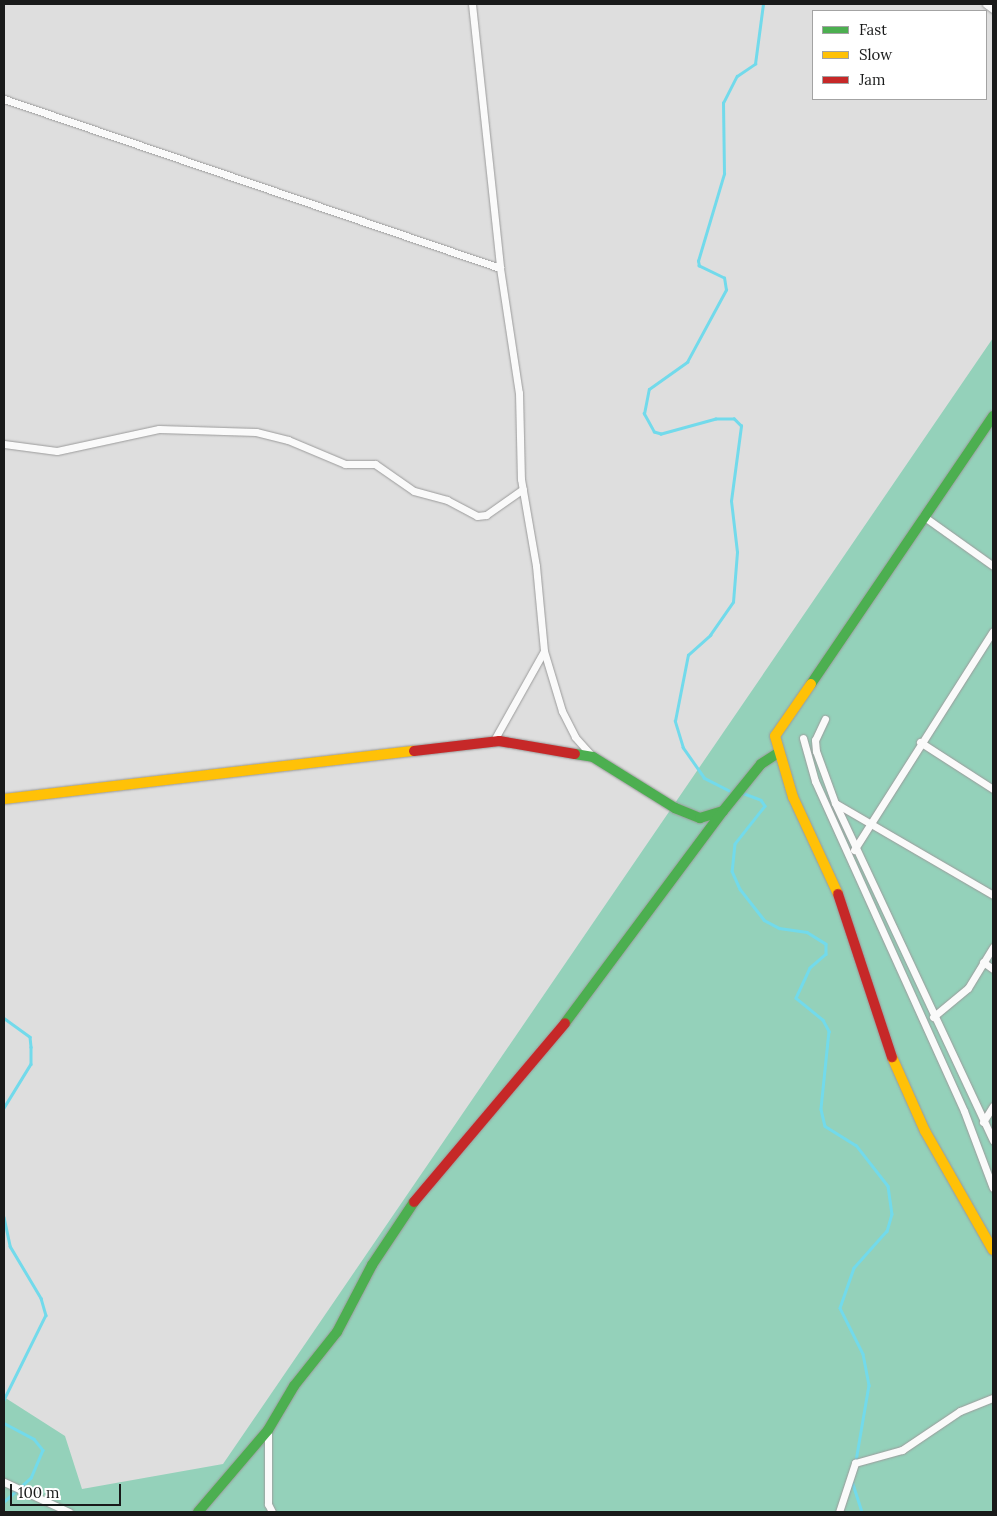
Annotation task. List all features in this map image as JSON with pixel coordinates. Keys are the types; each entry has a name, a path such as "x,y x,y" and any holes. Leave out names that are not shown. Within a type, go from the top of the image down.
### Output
{"street":[{"path":"472,4 500,268 519,393 523,488 544,651 562,711 575,737 593,757 692,816 723,811"},
{"path":"986,4 993,9"},
{"path":"4,99 500,268"},
{"path":"993,416 777,727 778,754 838,895 890,1051 925,1131 993,1250"},
{"path":"4,444 57,450 158,429 256,432 288,440 344,464 375,464 414,491 447,500 477,516 486,515 523,488"},
{"path":"923,516 993,566"},
{"path":"850,857 920,742 993,631"},
{"path":"493,742 544,651"},
{"path":"825,719 815,740 816,751 835,802 854,849 956,1068 993,1141"},
{"path":"803,738 815,781 947,1075 993,1188"},
{"path":"4,799 108,790 493,742 593,757"},
{"path":"920,742 993,789"},
{"path":"198,1512 268,1430 294,1386 337,1332 372,1265 418,1196 563,1026 723,811 761,764 778,754"},
{"path":"835,802 871,821 993,896"},
{"path":"933,1017 968,988 993,947"},
{"path":"983,962 993,969"},
{"path":"947,1075 956,1068"},
{"path":"983,1122 993,1106"},
{"path":"839,1512 855,1463 902,1450 960,1411 993,1398"},
{"path":"268,1430 267,1492 272,1512"},
{"path":"4,1482 69,1512"}],"green space":[{"path":"993,338 993,1512 4,1512 4,1397 65,1436 82,1489 223,1464"}],"waterway":[{"path":"729,791 704,778 683,748 675,721 688,655 710,635 733,602 737,552 731,501 741,426 734,419 716,419 661,434 654,432 644,414 649,389 687,362 726,290 724,278 699,266 698,261 724,174 723,103 737,76 755,64 763,4"},
{"path":"743,793 761,800 765,806 735,844 732,871 740,889 764,920 779,928 807,932 826,944 826,954 810,968 796,998 823,1020 829,1031 821,1109 825,1126 856,1145 888,1186 892,1214 887,1231 854,1268 840,1308 863,1354 869,1385 856,1461"},
{"path":"4,1018 30,1037 31,1047 31,1064 4,1108"},
{"path":"4,1217 10,1246 41,1298 46,1315 4,1400"},
{"path":"4,1423 34,1439 43,1450 31,1478 4,1502"},
{"path":"852,1481 862,1512"}],"traffic: fast":[{"path":"811,684 993,416"},
{"path":"575,754 593,757 675,808 700,818 723,811 761,764 778,753"},
{"path":"565,1023 723,811"},
{"path":"198,1512 268,1430 294,1386 337,1332 372,1265 414,1202"}],"traffic: slow":[{"path":"811,684 775,736 793,797 838,894"},
{"path":"4,799 414,751"},
{"path":"892,1057 925,1131 993,1250"}],"traffic: jam":[{"path":"414,751 499,741 575,754"},
{"path":"838,894 892,1057"},
{"path":"414,1202 565,1023"}]}
